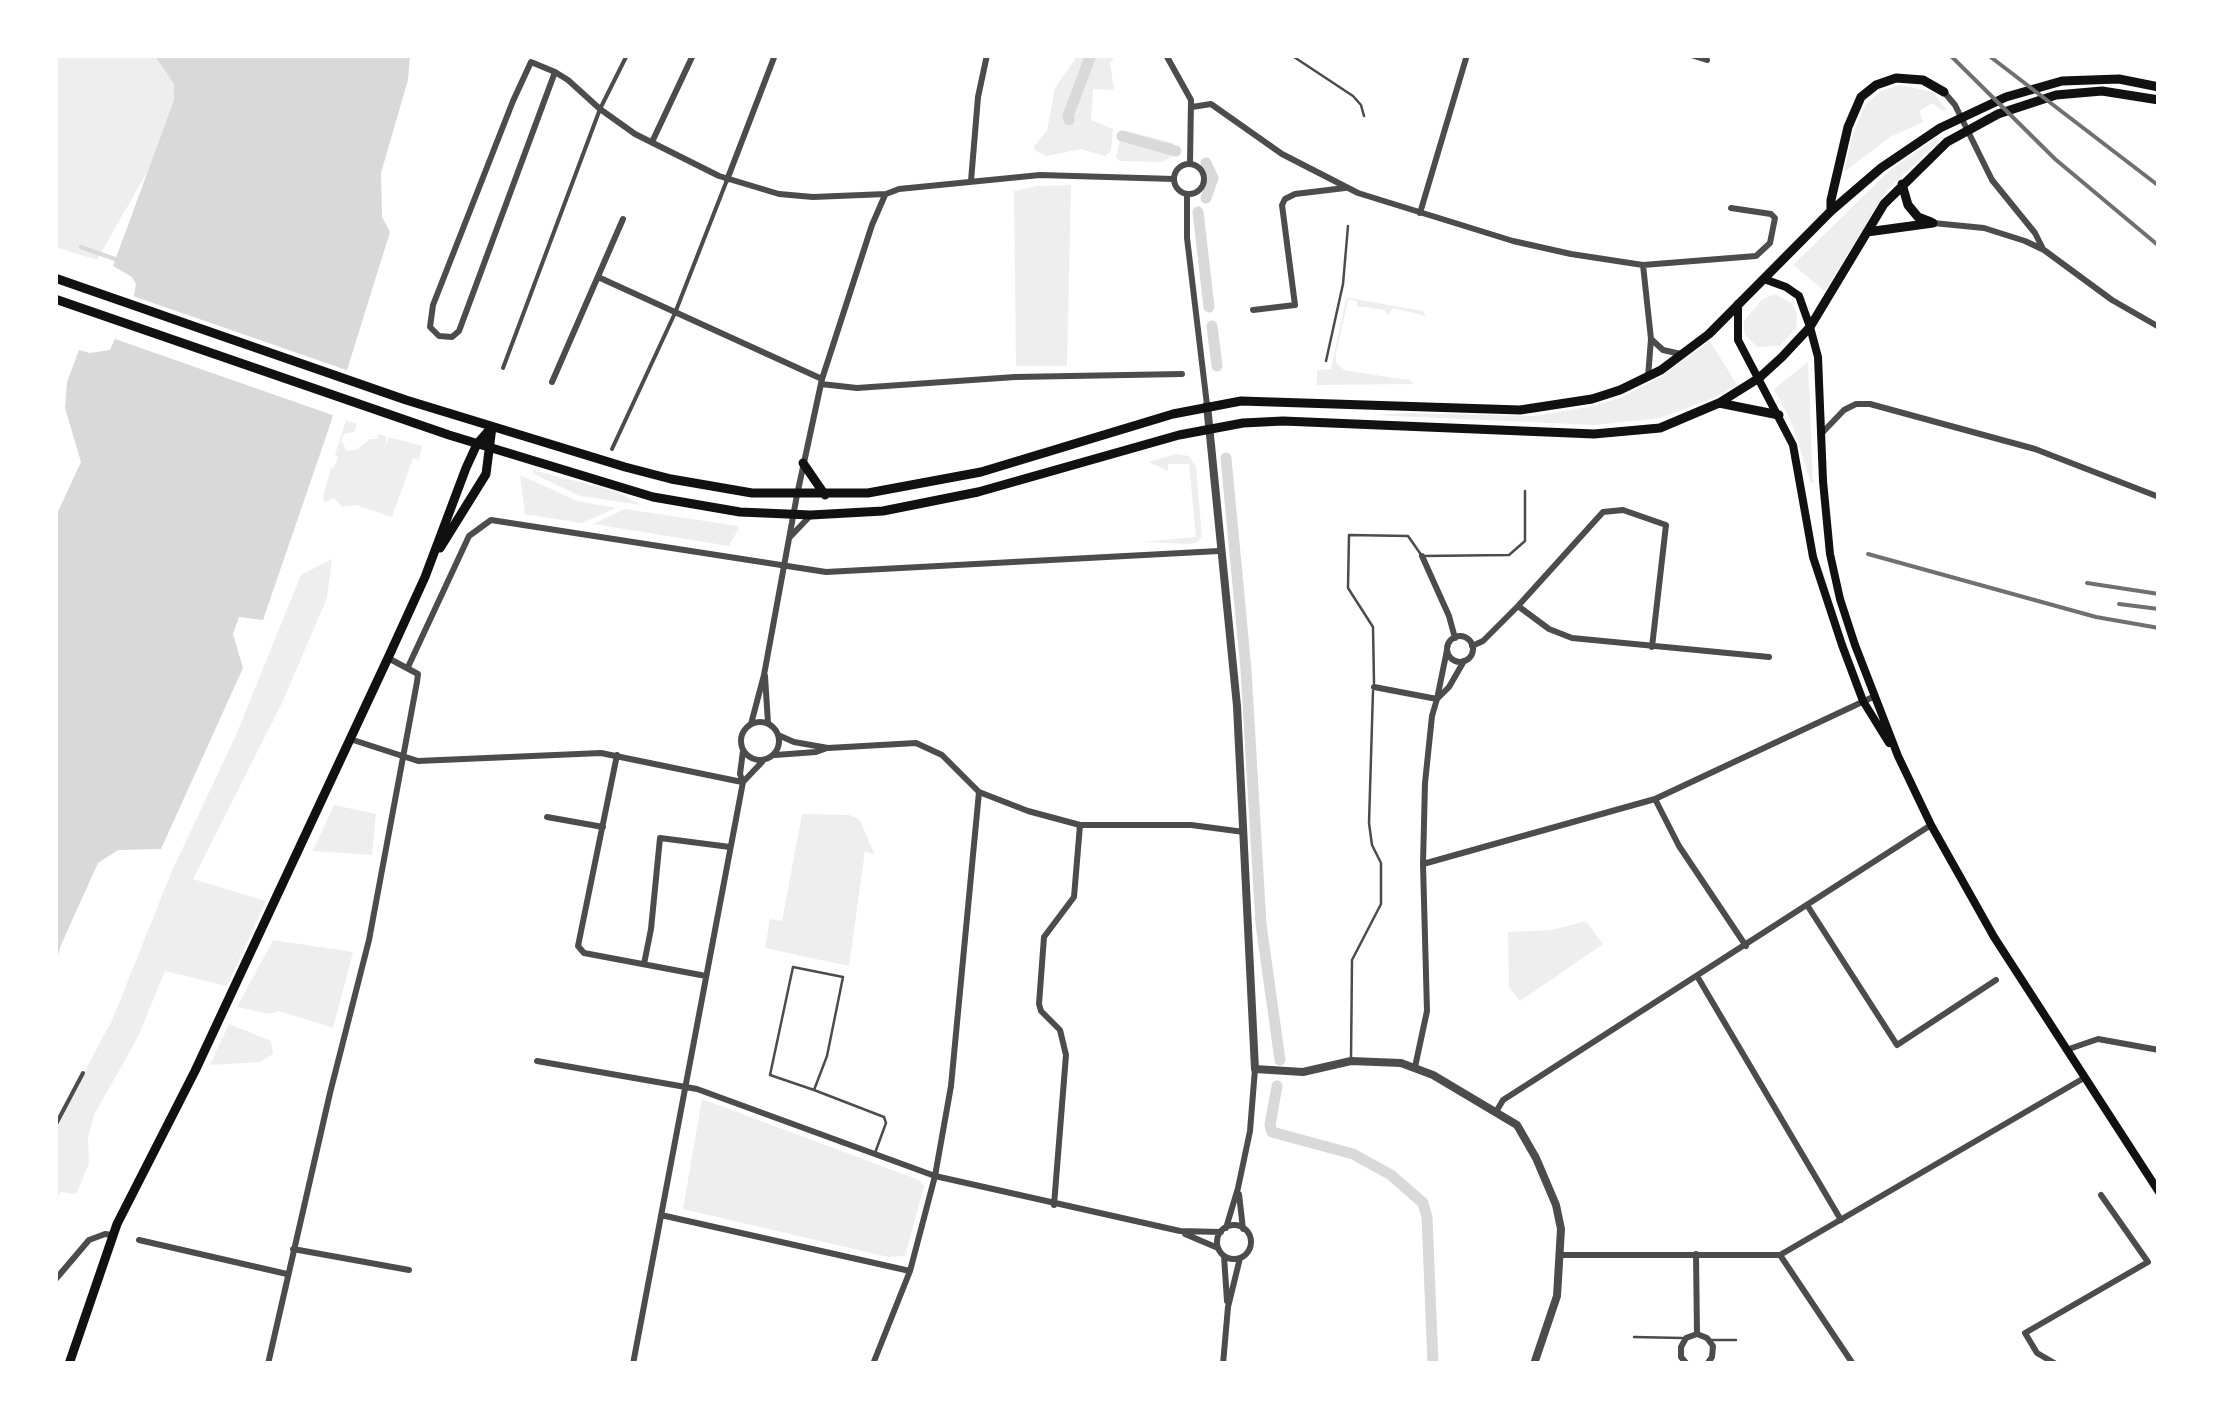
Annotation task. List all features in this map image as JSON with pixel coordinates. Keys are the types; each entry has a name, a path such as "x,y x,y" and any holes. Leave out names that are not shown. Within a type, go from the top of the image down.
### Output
{"main road":[{"path":"1831,212 1830,200 1848,127 1866,92 1887,80 1910,77 1944,92"},
{"path":"55,278 406,400 672,479 752,492 868,493 980,472 1206,405 1252,400 1520,410 1592,400 1648,377 1709,334 1831,212 1881,168 1940,128 1988,104 2044,85 2119,79 2159,87"},
{"path":"55,299 491,449 653,497 740,512 811,515 883,510 934,502 1208,428 1283,421 1614,434 1660,428 1719,404 1759,378 1810,327 1867,232 1902,184 1947,142 1998,114 2035,100 2091,91 2159,100"},
{"path":"1902,184 1908,206 1918,217 1933,224"},
{"path":"1867,232 1933,224"},
{"path":"1764,279 1786,286 1799,296 1810,327 1818,358 1830,554 1840,599 1898,756 1931,825 1994,937 2159,1192"},
{"path":"1738,304 1736,330 1779,415 1798,463 1813,557 1863,701 1898,756"},
{"path":"1719,404 1779,415"},
{"path":"69,1364 112,1236 195,1071 388,658 477,444 492,427"},
{"path":"424,576 480,486 491,449 492,427"},
{"path":"803,463 825,495"}],"street":[{"path":"502,368 600,109 627,55"},
{"path":"652,142 693,55"},
{"path":"612,449 675,313 775,55"},
{"path":"971,181 978,97 987,55"},
{"path":"1166,55 1192,106 1190,163"},
{"path":"1420,212 1468,55"},
{"path":"1691,55 1707,60"},
{"path":"555,72 460,331 452,337 439,336 430,327 433,304 531,62 555,72 600,109 652,142 727,180 769,192 798,196 886,194 898,189 1040,175 1174,178"},
{"path":"1944,92 1992,180 2044,250"},
{"path":"1192,106 1211,104 1282,154 1346,188 1532,246 1643,265 1747,258 1766,249 1773,237 1775,218 1771,214 1731,208"},
{"path":"1190,163 1200,167 1205,180 1198,192 1187,194 1177,188 1174,178 1179,167 1190,163"},
{"path":"1253,310 1295,305 1284,200 1295,194 1346,188"},
{"path":"634,1364 743,782 742,733 751,724 764,675 822,381 872,225 886,194"},
{"path":"1187,194 1187,238 1237,706 1255,1069 1250,1131 1238,1188 1218,1248"},
{"path":"552,382 624,218"},
{"path":"1933,224 1997,231 2044,250 2112,300 2157,326 2159,335"},
{"path":"1643,265 1651,339 1648,377"},
{"path":"598,277 822,381 857,388 1015,376 1182,374"},
{"path":"1651,339 1663,350 1682,355"},
{"path":"1821,434 1844,410 1856,404 1870,404 2065,458 2158,495"},
{"path":"1472,646 1518,606 1604,512 1624,510 1666,525 1652,647"},
{"path":"790,538 811,515"},
{"path":"408,668 469,536 482,524 498,520 785,566 854,572 1219,551"},
{"path":"1415,1067 1423,1039 1428,985 1422,864 1428,744 1447,650 1455,638 1422,556"},
{"path":"1518,606 1550,629 1572,638 1769,657"},
{"path":"1437,698 1472,654 1472,646 1465,638 1455,638"},
{"path":"1447,650 1452,659 1464,661"},
{"path":"268,1364 369,940 418,674 388,658"},
{"path":"764,675 764,711 778,736 828,748"},
{"path":"1374,687 1437,698"},
{"path":"1422,864 1655,800 1875,696"},
{"path":"751,724 768,724"},
{"path":"743,782 778,747 778,736"},
{"path":"350,739 418,762 584,753 617,755 743,782"},
{"path":"744,751 753,759 828,748 916,743 942,755 979,792 1080,825 1191,825 1245,832"},
{"path":"617,755 578,946 584,953 706,976"},
{"path":"872,1364 910,1270 935,1176 951,1086 979,792"},
{"path":"1655,800 1679,846 1746,946"},
{"path":"546,816 603,827"},
{"path":"1054,1205 1066,1055 1060,1030 1039,1004 1044,938 1074,897 1080,825"},
{"path":"1496,1112 1503,1100 1931,825"},
{"path":"644,964 658,840 672,838 730,847"},
{"path":"1806,905 1897,1045 1996,980"},
{"path":"1697,976 1841,1220"},
{"path":"2066,1050 2098,1039 2159,1050"},
{"path":"1255,1069 1303,1072 1370,1060 1415,1067 1516,1126 1536,1158 1562,1229 1557,1296 1534,1364"},
{"path":"537,1061 686,1088 935,1176 1180,1231 1218,1248 1224,1256 1228,1307 1224,1364"},
{"path":"55,1126 82,1073"},
{"path":"1562,1254 1780,1255 2084,1078"},
{"path":"1228,1307 1240,1258 1248,1252 1250,1242 1244,1229 1238,1188"},
{"path":"2056,1364 2037,1353 2025,1334 2148,1262 2101,1195"},
{"path":"661,1216 910,1270"},
{"path":"1180,1231 1244,1229"},
{"path":"55,1280 89,1240 104,1234 112,1236"},
{"path":"140,1240 287,1274"},
{"path":"293,1249 409,1270"},
{"path":"1696,1254 1697,1334"},
{"path":"1780,1255 1853,1364"},
{"path":"1224,1256 1240,1258"},
{"path":"1687,1364 1680,1354 1686,1338 1697,1334 1709,1340 1713,1353 1708,1364"}],"lane":[{"path":"1292,55 1353,96 1364,116"},
{"path":"1326,361 1342,284 1348,226"},
{"path":"1351,1061 1352,960 1381,904 1381,863 1372,845 1369,823 1373,627 1348,588 1349,535 1408,536 1422,556 1509,555 1525,542 1525,491"},
{"path":"814,1090 827,1056 843,977 793,967 770,1076 884,1117 886,1123 874,1155"},
{"path":"1634,1337 1686,1338"},
{"path":"1709,1340 1736,1340"}],"shaded area":[{"path":"55,55 154,55 174,84 174,100 149,169 97,260 55,247"},
{"path":"154,55 410,55 408,80 381,173 382,217 390,232 263,620 239,617 233,634 243,668 161,849 118,850 98,863 55,966 55,518 81,462 65,408 67,382 79,350 110,350 134,295 136,284 132,277 113,266 174,100 174,84"},
{"path":"1078,55 1117,55 1110,63 1114,90 1093,89 1091,120 1113,129 1111,151 1105,156 1081,149 1047,156 1034,150 1034,146 1047,131 1055,88"},
{"path":"1900,85 1933,92 1947,110 1942,111 1933,103 1919,111 1923,122 1890,137 1844,172 1853,133 1865,105 1881,91"},
{"path":"1123,130 1173,143 1176,155 1161,162 1119,161 1116,156"},
{"path":"1937,137 1939,141 1888,189 1825,291 1793,265 1889,171"},
{"path":"1071,185 1067,366 1016,366 1014,191"},
{"path":"1774,294 1792,303 1797,315 1796,328 1780,346 1757,347 1745,335 1743,322 1762,300"},
{"path":"1349,298 1423,311 1426,316 1393,308 1388,315 1384,310 1357,306 1357,301 1348,299 1336,354 1336,362 1344,370 1408,378 1414,384 1317,385 1317,370 1331,369 1346,299"},
{"path":"1710,341 1737,385 1661,418 1595,425 1373,415 1533,416 1588,407 1620,398 1662,376"},
{"path":"1808,362 1813,483 1792,424 1774,389"},
{"path":"346,420 357,424 354,432 344,434 341,440 347,451 377,439 379,434 387,437 384,449 389,437 422,446 419,460 413,458 392,517 356,505 342,507 334,498 325,502 323,497"},
{"path":"1176,454 1189,456 1196,466 1202,537 1190,544 1144,542 1196,537 1189,464 1168,464 1168,471 1148,462"},
{"path":"533,470 618,492 641,505 580,496 534,474"},
{"path":"520,475 577,501 616,508 581,523 525,514"},
{"path":"625,509 739,528 729,546 593,524"},
{"path":"332,559 327,598 282,703 193,879 266,901 227,986 165,971 138,1037 94,1115 88,1138 89,1164 76,1194 61,1192 55,1200 55,1133 67,1105 113,1018 171,873 236,735 301,575"},
{"path":"334,805 376,814 372,855 313,851"},
{"path":"802,814 849,815 859,819 875,855 865,851 849,966 765,948 770,919 782,921"},
{"path":"1586,921 1603,944 1520,1001 1509,987 1508,932 1552,930"},
{"path":"273,940 353,952 333,1028 279,1011 269,1014 237,1007"},
{"path":"229,1024 271,1041 273,1054 260,1062 210,1065"},
{"path":"702,1099 919,1180 924,1186 905,1256 888,1257 683,1209"}],"pier":[{"path":"130,295 352,372 338,417 115,339"}],"waterway":[{"path":"1069,120 1091,55"},
{"path":"1122,136 1176,151"},
{"path":"1206,163 1213,178 1206,198"},
{"path":"1198,212 1209,307"},
{"path":"81,247 115,259"},
{"path":"1212,326 1217,366"},
{"path":"1226,458 1246,670 1261,924 1280,1060"},
{"path":"1277,1086 1272,1132 1353,1154 1391,1175 1423,1203 1427,1217 1433,1364"}],"railway":[{"path":"1950,55 2055,159 2159,246"},
{"path":"1988,55 2159,186"},
{"path":"1868,554 2096,617 2159,628"},
{"path":"2087,583 2159,594"},
{"path":"2119,604 2159,609"}]}
